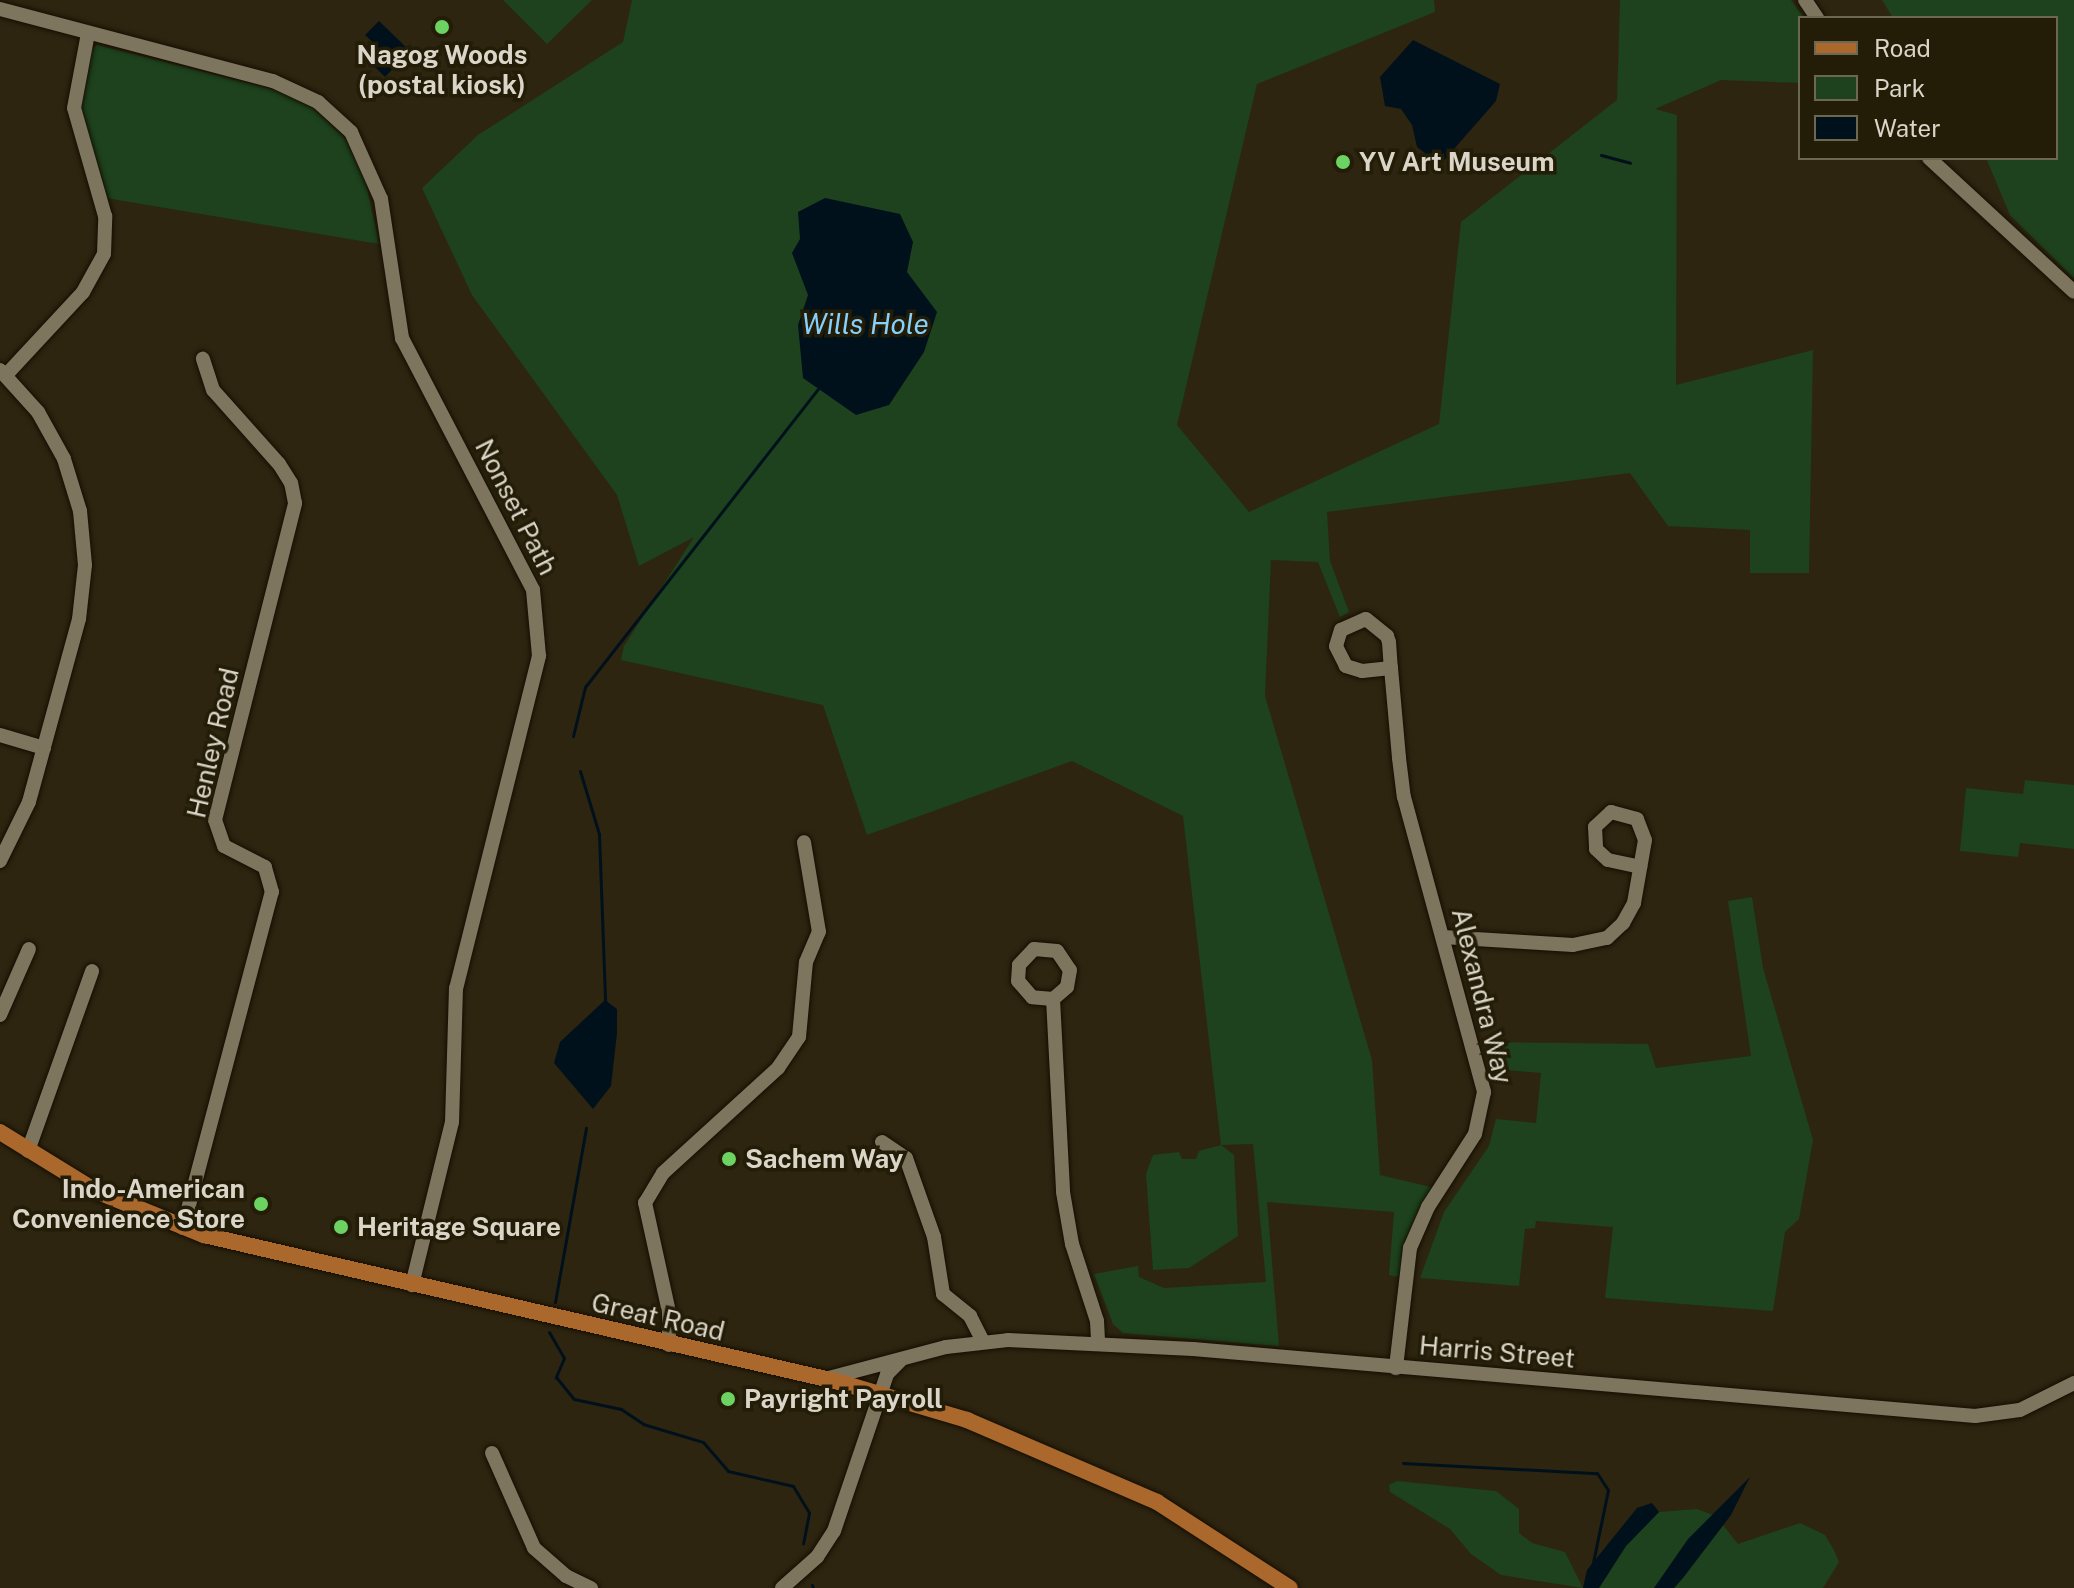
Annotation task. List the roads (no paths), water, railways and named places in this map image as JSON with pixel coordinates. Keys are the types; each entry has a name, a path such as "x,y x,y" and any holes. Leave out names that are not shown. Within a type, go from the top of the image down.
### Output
{"main road":[{"name":"Great Road","path":"0,1132 112,1199 183,1228 412,1285 880,1393 1030,1444 1143,1496 1229,1545 1290,1588"}],"street":[{"name":"Nonset Path","path":"0,9 290,87 318,102 351,132 372,170 381,199 402,338 519,560 537,606 539,656 458,979 452,1122 412,1285"},
{"path":"0,861 23,818 82,601 83,529 57,443 3,372 74,304 104,254 105,216 74,108 88,33"},
{"path":"1931,160 2074,292"},
{"name":"Henley Road","path":"183,1228 272,892 265,867 224,846 215,820 295,503 286,474 213,390 203,359"},
{"name":"Alexandra Way","path":"1391,668 1404,797 1477,1056 1484,1106 1475,1134 1428,1207 1410,1248 1396,1368"},
{"path":"0,735 44,748"},
{"path":"669,1345 669,1312 645,1203 663,1173 794,1048 805,1012 806,962 819,932 804,842"},
{"path":"1443,937 1599,942 1626,920 1640,867"},
{"path":"0,1015 29,949"},
{"path":"28,1151 92,971"},
{"path":"1053,999 1064,1209 1097,1321 1098,1343"},
{"path":"882,1142 906,1158 934,1237 943,1294 970,1316 983,1342"},
{"name":"Harris Street","path":"824,1379 911,1355 983,1342 1098,1343 1975,1416 2020,1410 2074,1383"},
{"path":"782,1588 817,1557 834,1531 890,1368 911,1355"},
{"path":"492,1453 534,1548 566,1576 591,1588"}],"water":[{"path":"379,21 410,51 385,77 374,66 385,54 365,35"},
{"path":"1413,40 1500,84 1496,101 1440,165 1417,147 1412,125 1401,109 1385,106 1380,77"},
{"name":"Wills Hole","path":"825,198 900,214 913,242 907,272 937,312 924,352 889,405 856,415 803,378 798,325 808,295 792,253 800,239 798,212"},
{"path":"605,1000 617,1009 617,1033 611,1086 593,1109 554,1063 560,1042"},
{"path":"1750,1477 1731,1515 1683,1578 1674,1588 1654,1588 1688,1539"},
{"path":"1652,1503 1659,1512 1626,1546 1599,1588 1583,1588 1587,1570 1637,1508"}],"waterway":[{"path":"1601,155 1630,163"},
{"path":"573,736 585,687 818,389"},
{"path":"580,771 599,834 605,1001"},
{"path":"555,1302 586,1128"},
{"path":"549,1332 564,1358 556,1377 574,1399 621,1409 643,1424 703,1442 728,1471 793,1486 809,1513 803,1543"},
{"path":"1403,1463 1597,1473 1608,1490 1592,1567"}],"place":[{"name":"Nagog Woods (postal kiosk)","path":"442,27"},
{"name":"YV Art Museum","path":"1343,162"},
{"name":"Sachem Way","path":"729,1159"},
{"name":"Indo-American Convenience Store","path":"261,1204"},
{"name":"Heritage Square","path":"341,1227"},
{"name":"Payright Payroll","path":"728,1399"}]}
